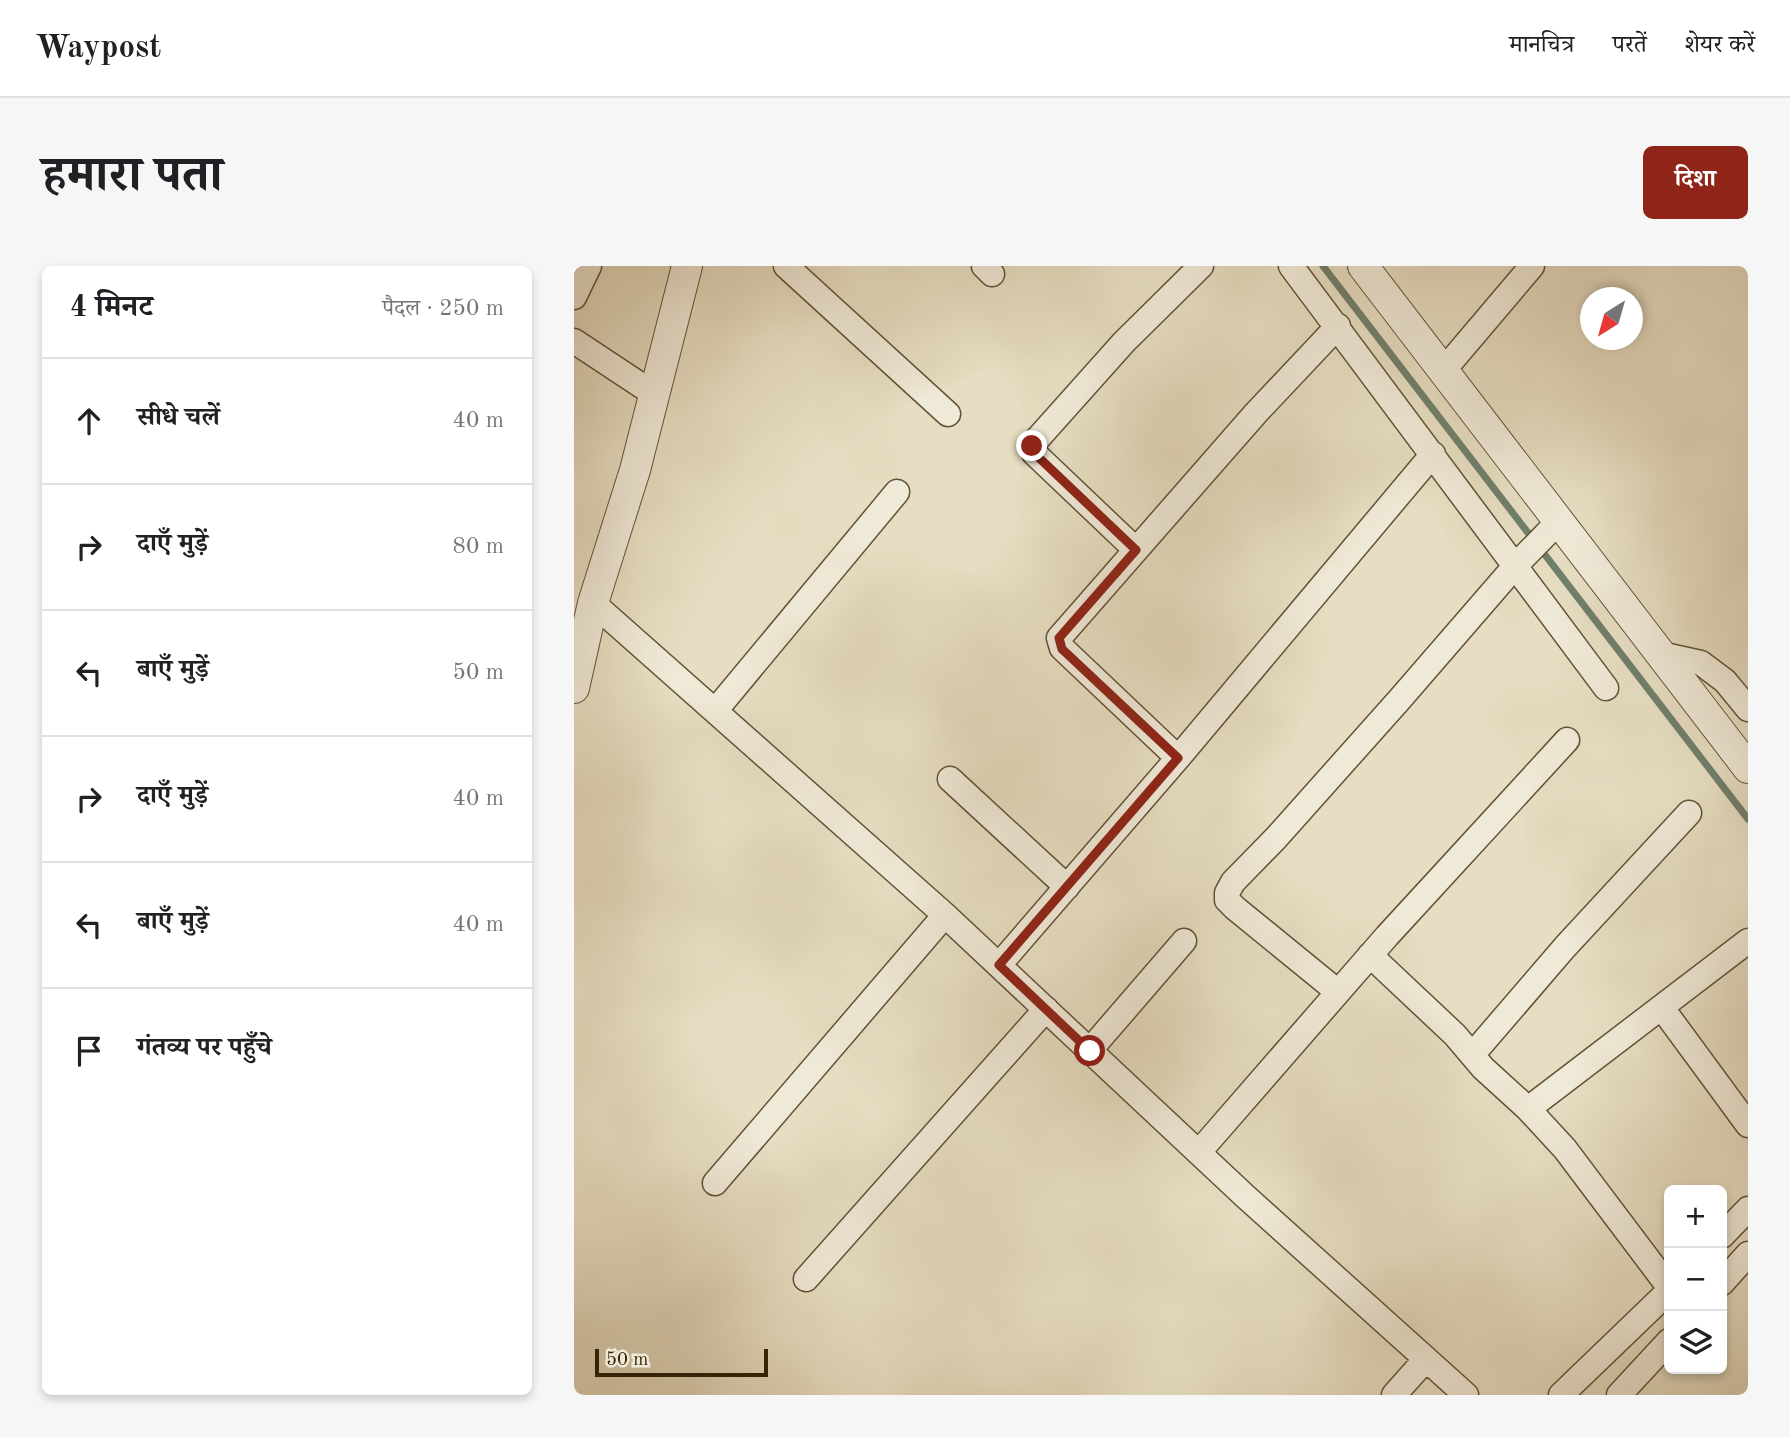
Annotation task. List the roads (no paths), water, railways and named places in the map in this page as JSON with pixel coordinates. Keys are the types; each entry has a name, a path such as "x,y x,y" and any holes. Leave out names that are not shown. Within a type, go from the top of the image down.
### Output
{"street":[{"path":"574,297 589,266"},
{"path":"574,688 579,640 635,470 687,266"},
{"path":"786,266 948,414"},
{"path":"1136,550 1034,453 1032,446 1124,342 1200,266"},
{"path":"1291,266 1433,454 1660,654 1748,768"},
{"path":"1363,266 1443,371 1536,544 1606,688"},
{"path":"1443,371 1532,266"},
{"path":"1178,758 1062,649 1059,638 1256,413 1338,326"},
{"path":"574,341 654,394"},
{"path":"999,965 1178,758 1433,454"},
{"path":"715,711 897,492"},
{"path":"1338,992 1235,908 1227,900 1227,893 1233,882 1276,838 1536,544"},
{"path":"593,603 945,915 1199,1152 1466,1395"},
{"path":"1660,654 1701,663 1725,681 1748,709"},
{"path":"1199,1152 1370,955 1567,740"},
{"path":"950,779 1067,887"},
{"path":"1473,1054 1566,947 1689,813"},
{"path":"715,1183 945,915"},
{"path":"1090,1051 1184,941"},
{"path":"1528,1109 1748,941"},
{"path":"1370,955 1473,1054 1483,1068 1528,1109 1565,1149 1664,1282"},
{"path":"1662,1008 1748,1125"},
{"path":"806,1279 1046,1009"},
{"path":"1727,1231 1748,1209"},
{"path":"1727,1277 1748,1254"},
{"path":"1561,1395 1664,1294"},
{"path":"1619,1395 1664,1346"},
{"path":"1394,1395 1426,1359"}],"waterway":[{"path":"1323,266 1748,819"}]}
